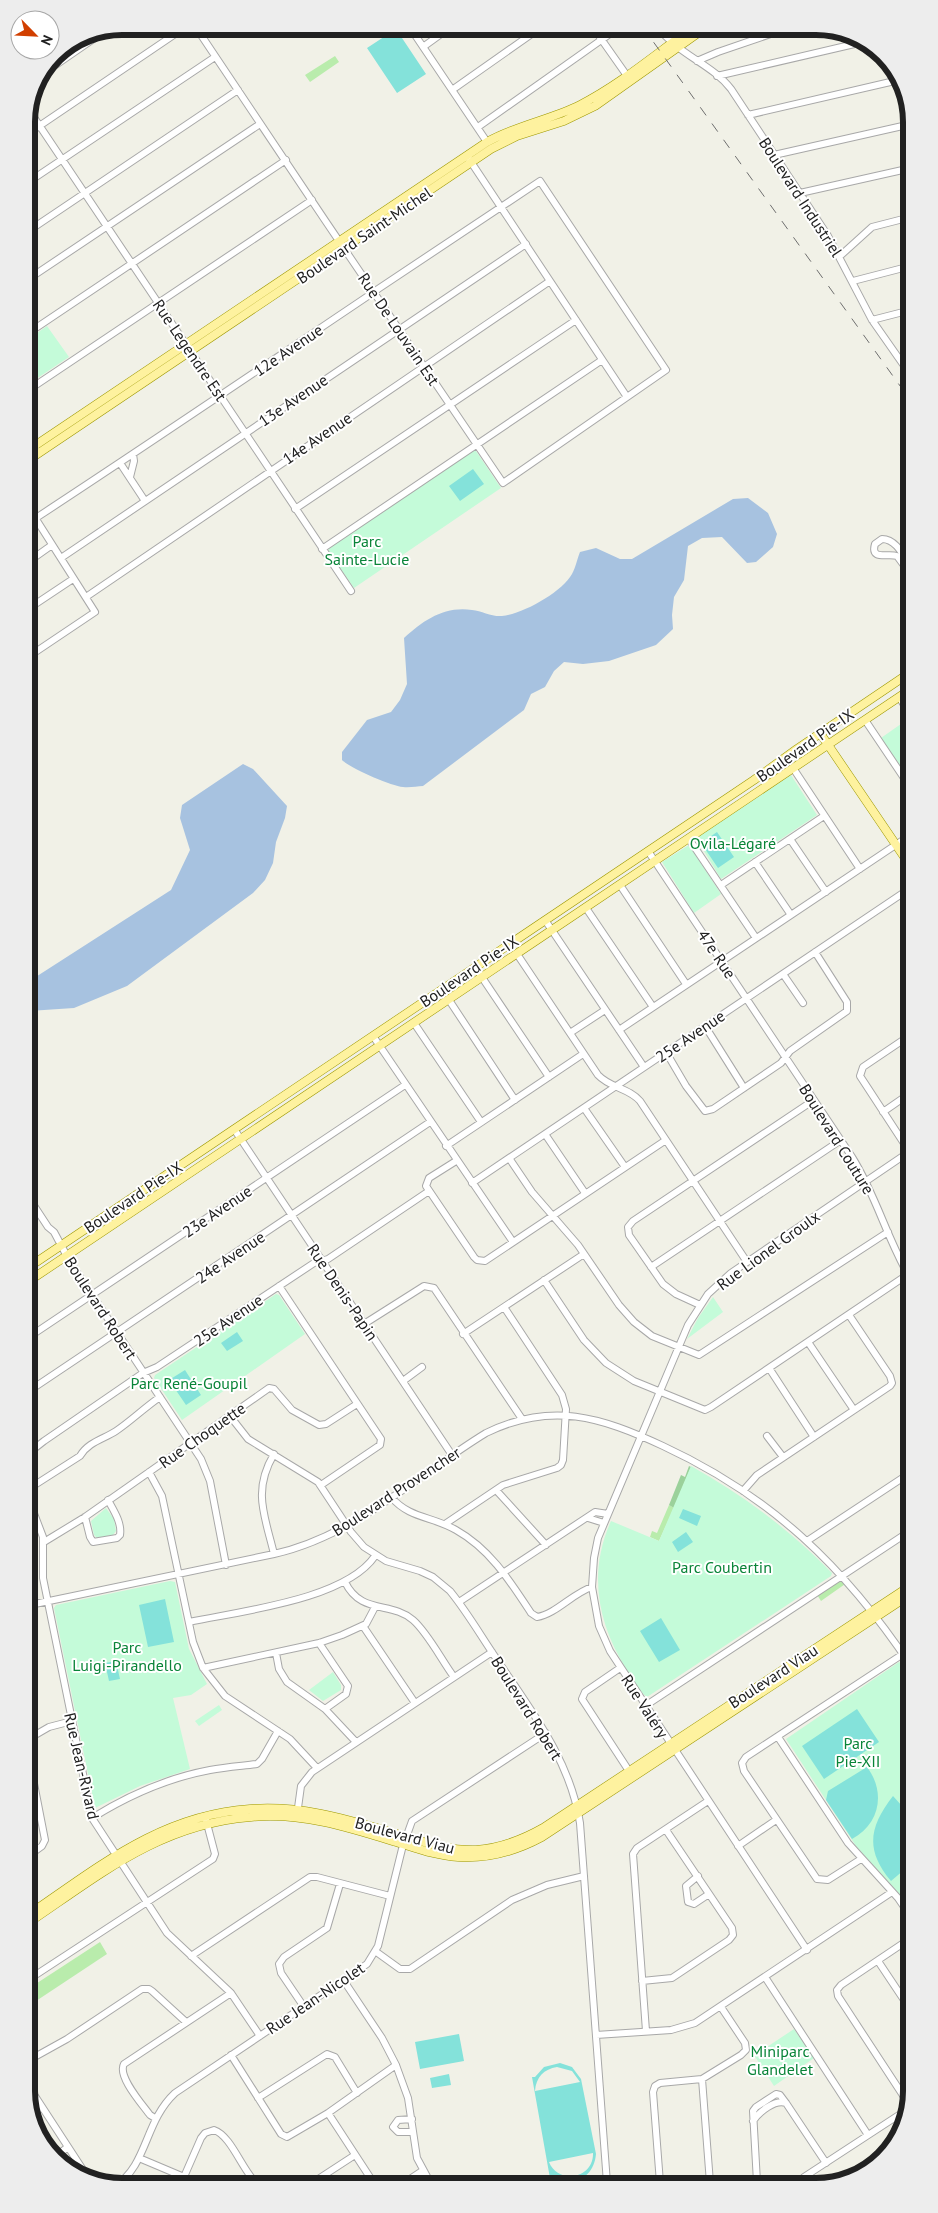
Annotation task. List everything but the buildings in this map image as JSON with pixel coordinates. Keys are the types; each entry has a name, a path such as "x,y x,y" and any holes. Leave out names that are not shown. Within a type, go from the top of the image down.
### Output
{"main road":[{"name":"Boulevard Saint-Michel","path":"674,46 686,35"},
{"name":"Boulevard Saint-Michel","path":"35,450 469,159 512,138 584,112 674,46 693,35"},
{"name":"Boulevard Saint-Michel","path":"469,159 487,142 522,126 576,107 629,78"},
{"name":"Boulevard Pie-IX","path":"35,1263 750,783 903,677"},
{"name":"Boulevard Pie-IX","path":"35,1277 903,694"},
{"path":"820,733 903,855"},
{"name":"Boulevard Viau","path":"35,1910 117,1859 206,1820 297,1813 458,1857 495,1855 528,1844 875,1613 903,1591"},
{"name":"Boulevard Viau","path":"875,1613 903,1598"},
{"name":"Boulevard Viau","path":"578,1809 629,1771 672,1747"},
{"name":"Boulevard Viau","path":"35,1918 117,1859"}],"street":[{"path":"35,129 174,35"},
{"name":"Rue De Louvain Est","path":"201,35 502,483 627,397"},
{"path":"415,35 487,142"},
{"path":"423,47 440,35"},
{"path":"452,90 530,35"},
{"path":"598,35 629,78"},
{"path":"478,127 609,35"},
{"name":"Boulevard Industriel","path":"665,35 674,46 729,86 840,256 872,320 903,358"},
{"path":"696,61 768,35"},
{"path":"60,62 89,42"},
{"path":"717,76 854,44"},
{"path":"35,178 215,57"},
{"path":"748,115 893,81"},
{"path":"35,226 238,90"},
{"name":"Rue Legendre Est","path":"35,119 351,591"},
{"path":"35,275 260,124"},
{"path":"774,155 903,125"},
{"path":"469,159 627,397"},
{"path":"35,329 286,160"},
{"path":"800,193 903,170"},
{"name":"12e Avenue","path":"36,518 540,181 666,370 627,397"},
{"path":"35,386 312,200"},
{"path":"840,256 872,227 903,219"},
{"name":"13e Avenue","path":"61,558 526,244"},
{"path":"853,281 903,268"},
{"name":"14e Avenue","path":"86,597 550,281"},
{"path":"872,320 903,312"},
{"path":"295,509 576,320"},
{"path":"322,548 602,360"},
{"path":"130,477 134,461 133,454"},
{"path":"120,463 145,501"},
{"path":"35,652 95,612 36,518"},
{"path":"903,556 897,547 888,540 882,539 875,544 876,554 881,556 897,556 903,564"},
{"path":"35,557 52,545"},
{"path":"35,604 73,579"},
{"path":"899,697 903,703"},
{"path":"865,720 903,777"},
{"path":"793,768 860,869"},
{"path":"721,885 824,816"},
{"path":"689,839 756,938"},
{"path":"790,839 826,892"},
{"path":"618,1030 903,840"},
{"name":"47e Rue","path":"648,851 786,1057"},
{"path":"755,862 791,915"},
{"path":"620,885 686,984"},
{"name":"25e Avenue","path":"472,1183 903,893"},
{"path":"586,908 653,1007"},
{"path":"545,920 644,1067"},
{"path":"666,1052 686,1086 705,1111 712,1109 744,1088 781,1063 790,1051 845,1013 848,1008 834,980 815,952"},
{"path":"517,954 601,1078 637,1098 747,1262"},
{"path":"475,967 549,1077"},
{"path":"782,974 803,1004"},
{"path":"449,1000 515,1100"},
{"path":"570,1033 605,1010"},
{"path":"414,1023 481,1122"},
{"path":"705,1026 744,1088"},
{"path":"373,1036 446,1146 514,1242"},
{"path":"903,1040 863,1067 860,1073 861,1079 903,1143"},
{"path":"446,1146 583,1054"},
{"name":"Boulevard Couture","path":"786,1057 867,1182 903,1263"},
{"name":"23e Avenue","path":"35,1333 405,1085"},
{"path":"883,1112 903,1098"},
{"path":"700,1305 669,1290 629,1235 628,1227 633,1221 814,1100"},
{"path":"584,1108 625,1167"},
{"name":"24e Avenue","path":"35,1388 430,1122"},
{"name":"Rue Denis-Papin","path":"234,1129 452,1455"},
{"path":"545,1134 586,1193"},
{"path":"456,1160 429,1178 426,1183 429,1191 474,1257 477,1260 485,1261 666,1140"},
{"path":"651,1267 841,1140"},
{"name":"Rue Lionel Groulx","path":"640,1436 678,1347 700,1305 716,1285 903,1156"},
{"path":"509,1158 532,1192 584,1254 619,1305 634,1322 652,1336 697,1355 702,1355 888,1232"},
{"name":"25e Avenue","path":"35,1448 143,1373 154,1370 314,1263 328,1259 429,1191"},
{"name":"Boulevard Robert","path":"35,1207 48,1227 54,1232 66,1256 201,1459 210,1481 226,1564"},
{"path":"463,1334 584,1254"},
{"path":"544,1280 584,1340 598,1356 625,1376 698,1408 708,1409 903,1279"},
{"path":"279,1286 381,1439 380,1445 321,1485"},
{"path":"364,1324 420,1288 429,1286 437,1292 463,1334 522,1420"},
{"path":"445,1524 511,1482 557,1468 561,1465 565,1402 504,1307"},
{"path":"743,1491 757,1475 892,1383 890,1376 848,1315"},
{"path":"808,1342 854,1410"},
{"path":"403,1381 422,1367"},
{"path":"769,1368 814,1437"},
{"name":"Rue Choquette","path":"44,1542 85,1517 272,1387 288,1406 319,1425 326,1424 357,1404"},
{"path":"35,1485 80,1456 83,1451 102,1438 117,1431 160,1397"},
{"name":"Boulevard Provencher","path":"35,1604 274,1554 310,1544 347,1526 486,1433 522,1420 565,1414 604,1422 640,1436 690,1459 743,1491 807,1541 842,1576 875,1613 903,1654"},
{"name":"Boulevard Robert","path":"230,1416 248,1439 309,1474 321,1485 347,1526 361,1544 375,1556 433,1577 450,1591 546,1732 564,1766 578,1809 607,2178"},
{"name":"Rue Valéry","path":"640,1436 604,1523 595,1550 592,1587 599,1626 620,1668 807,1950"},
{"path":"767,1436 783,1457"},
{"path":"274,1454 264,1472 261,1493 274,1554"},
{"path":"149,1472 162,1496 196,1652 203,1668 224,1696 278,1731 301,1749 317,1768"},
{"path":"807,1541 903,1479"},
{"path":"496,1490 546,1545"},
{"path":"391,1497 408,1513 445,1524 481,1548 504,1572 531,1613 537,1617 545,1615 582,1590 592,1587"},
{"path":"85,1517 93,1542 117,1538 120,1535 120,1528 117,1516 108,1500"},
{"path":"459,1602 595,1512 608,1514"},
{"name":"Rue Jean-Rivard","path":"35,1516 44,1542 42,1571 92,1818 167,1933 231,1993 260,2036"},
{"path":"588,1518 604,1523"},
{"path":"645,1706 903,1535"},
{"path":"189,1622 302,1597 345,1582 362,1571 375,1556"},
{"path":"345,1582 354,1597 375,1607 401,1613 414,1620 454,1677"},
{"path":"203,1668 319,1643 363,1626 370,1618 375,1607"},
{"path":"363,1626 415,1703"},
{"path":"319,1643 348,1686 346,1694 325,1709"},
{"path":"297,1813 301,1786 306,1778 317,1768 492,1652"},
{"path":"276,1653 279,1669 286,1682 325,1709 356,1742"},
{"path":"861,1859 828,1880 820,1880 814,1876 744,1771 742,1763 746,1757 903,1654"},
{"path":"620,1668 585,1692 582,1699 629,1771"},
{"path":"35,1735 48,1727 72,1721"},
{"path":"92,1818 130,1796 172,1780 211,1770 257,1764 262,1759 278,1731"},
{"name":"Rue Jean-Nicolet","path":"127,2178 130,2176 139,2158 155,2118 175,2093 367,1964 375,1952 405,1841 411,1823 416,1817 546,1732"},
{"path":"778,1737 861,1859 903,1906"},
{"path":"646,2032 633,1854 637,1848 708,1801"},
{"path":"35,1802 45,1840 42,1846 35,1851"},
{"path":"35,1975 213,1859 215,1854 206,1820"},
{"path":"738,1846 776,1820"},
{"path":"642,1981 672,1978 730,1940 733,1934 732,1928 666,1830"},
{"path":"375,1952 400,1969 410,1969 512,1900 547,1885 584,1876"},
{"path":"698,1876 686,1886 688,1902 694,1904 710,1894"},
{"path":"191,1956 310,1877 317,1877 390,1896"},
{"path":"304,2007 281,1973 279,1964 284,1957 327,1928 340,1884"},
{"path":"596,2035 646,2032 688,2026 721,2007 892,1892"},
{"path":"903,1943 841,1985 837,1990 838,1996 903,2095"},
{"path":"878,1960 903,1998"},
{"path":"765,1978 868,2135"},
{"path":"344,1981 382,2038 396,2065 406,2093 412,2119 415,2153 427,2178"},
{"path":"35,2057 142,1989 152,1991 186,2022"},
{"path":"155,2118 150,2115 123,2076 122,2068 127,2060 231,1993"},
{"path":"660,2178 653,2089 660,2083 702,2079 746,2050 745,2043 721,2007"},
{"path":"258,2098 327,2054 335,2057 358,2093"},
{"path":"232,2055 281,2134 287,2137 358,2093 396,2065"},
{"path":"702,2079 710,2178"},
{"path":"757,2178 754,2109 774,2095 780,2095 826,2163"},
{"path":"35,2097 81,2168"},
{"path":"753,2121 758,2115 777,2102 786,2103"},
{"path":"38,2110 42,2107"},
{"path":"328,2112 370,2178"},
{"path":"804,2178 899,2114"},
{"path":"412,2119 398,2120 393,2130 413,2132"},
{"path":"139,2158 184,2177 201,2138 206,2132 214,2130 223,2136 252,2178"},
{"path":"60,2153 68,2147"},
{"path":"320,2178 355,2155"},
{"path":"412,2178 422,2171"}],"green space":[{"path":"387,35 400,35 426,74 397,93 367,48"},
{"path":"335,56 339,62 310,82 305,75"},
{"path":"47,326 69,357 35,380 35,334"},
{"name":"Parc Sainte-Lucie","path":"473,451 476,451 501,488 354,588 329,552 328,547"},
{"path":"473,469 484,484 460,501 449,486"},
{"path":"903,723 903,770 881,738"},
{"name":"Ovila-Légaré","path":"791,775 817,815 721,879 696,838"},
{"path":"717,832 734,857 718,868 701,843"},
{"name":"Ovila-Légaré","path":"689,845 721,894 694,913 662,862"},
{"name":"Parc René-Goupil","path":"276,1294 279,1295 305,1334 182,1420 154,1378 155,1375"},
{"path":"713,1297 723,1312 687,1339 698,1318"},
{"path":"237,1332 243,1341 227,1351 221,1343"},
{"path":"185,1370 201,1395 186,1405 169,1380"},
{"path":"689,1466 691,1467 674,1508 669,1505 681,1475 685,1477"},
{"name":"Parc Coubertin","path":"691,1466 765,1514 800,1542 832,1573 831,1576 647,1697 627,1670 609,1634 599,1597 600,1559 611,1521 659,1541"},
{"path":"669,1505 674,1508 659,1541 650,1537 652,1531 657,1533"},
{"path":"106,1508 114,1519 116,1531 113,1535 97,1538 94,1535 91,1521"},
{"path":"683,1509 701,1516 697,1526 679,1518"},
{"path":"686,1532 693,1542 678,1552 672,1542"},
{"path":"842,1576 848,1582 821,1601 816,1593"},
{"name":"Parc Luigi-Pirandello","path":"170,1581 175,1582 189,1649 207,1684 191,1695 173,1698 190,1769 140,1786 95,1808 54,1608 56,1605"},
{"path":"165,1599 174,1642 148,1647 139,1605"},
{"path":"661,1618 680,1650 659,1662 640,1631"},
{"path":"116,1661 120,1679 109,1681 105,1663"},
{"name":"Parc Pie-XII","path":"899,1662 903,1664 903,1898 856,1846 786,1739"},
{"path":"333,1672 341,1685 341,1690 323,1701 309,1690"},
{"path":"219,1705 222,1710 199,1726 195,1721"},
{"path":"857,1709 879,1742 824,1779 802,1746"},
{"path":"867,1767 877,1787 877,1807 869,1825 852,1839 826,1800 828,1791"},
{"path":"893,1796 903,1807 903,1871 891,1881 877,1859 873,1838 875,1828 885,1807"},
{"path":"100,1942 107,1954 35,2002 35,1984"},
{"name":"Miniparc Glandelet","path":"794,2029 814,2058 774,2086 752,2052 755,2049 758,2053"},
{"path":"459,2034 464,2061 420,2069 415,2042"},
{"path":"560,2063 572,2067 581,2079 596,2154 592,2169 582,2178 550,2178 532,2077 535,2077 544,2067","holes":["557,2067 572,2071 580,2082 535,2091 539,2078 548,2070","593,2153 592,2162 588,2169 575,2176 560,2174 549,2162"]},
{"path":"449,2074 451,2085 432,2088 430,2078"}],"shaded area":[{"path":"748,498 768,513 777,534 773,547 756,562 747,563 722,537 702,538 688,546 684,580 674,597 673,629 656,645 609,661 583,664 564,662 554,671 545,687 531,694 524,710 423,786 397,786 362,772 342,760 342,752 367,720 391,712 400,700 407,684 404,638 419,625 443,612 452,610 472,610 502,616 531,607 551,595 567,581 580,552 596,548 620,559 632,559 733,499"},
{"path":"243,764 253,769 287,806 285,818 276,842 273,863 265,880 253,893 127,986 74,1008 35,1011 35,977 171,890 190,850 180,818 182,805"}],"railway":[{"path":"648,35 903,390"}]}
